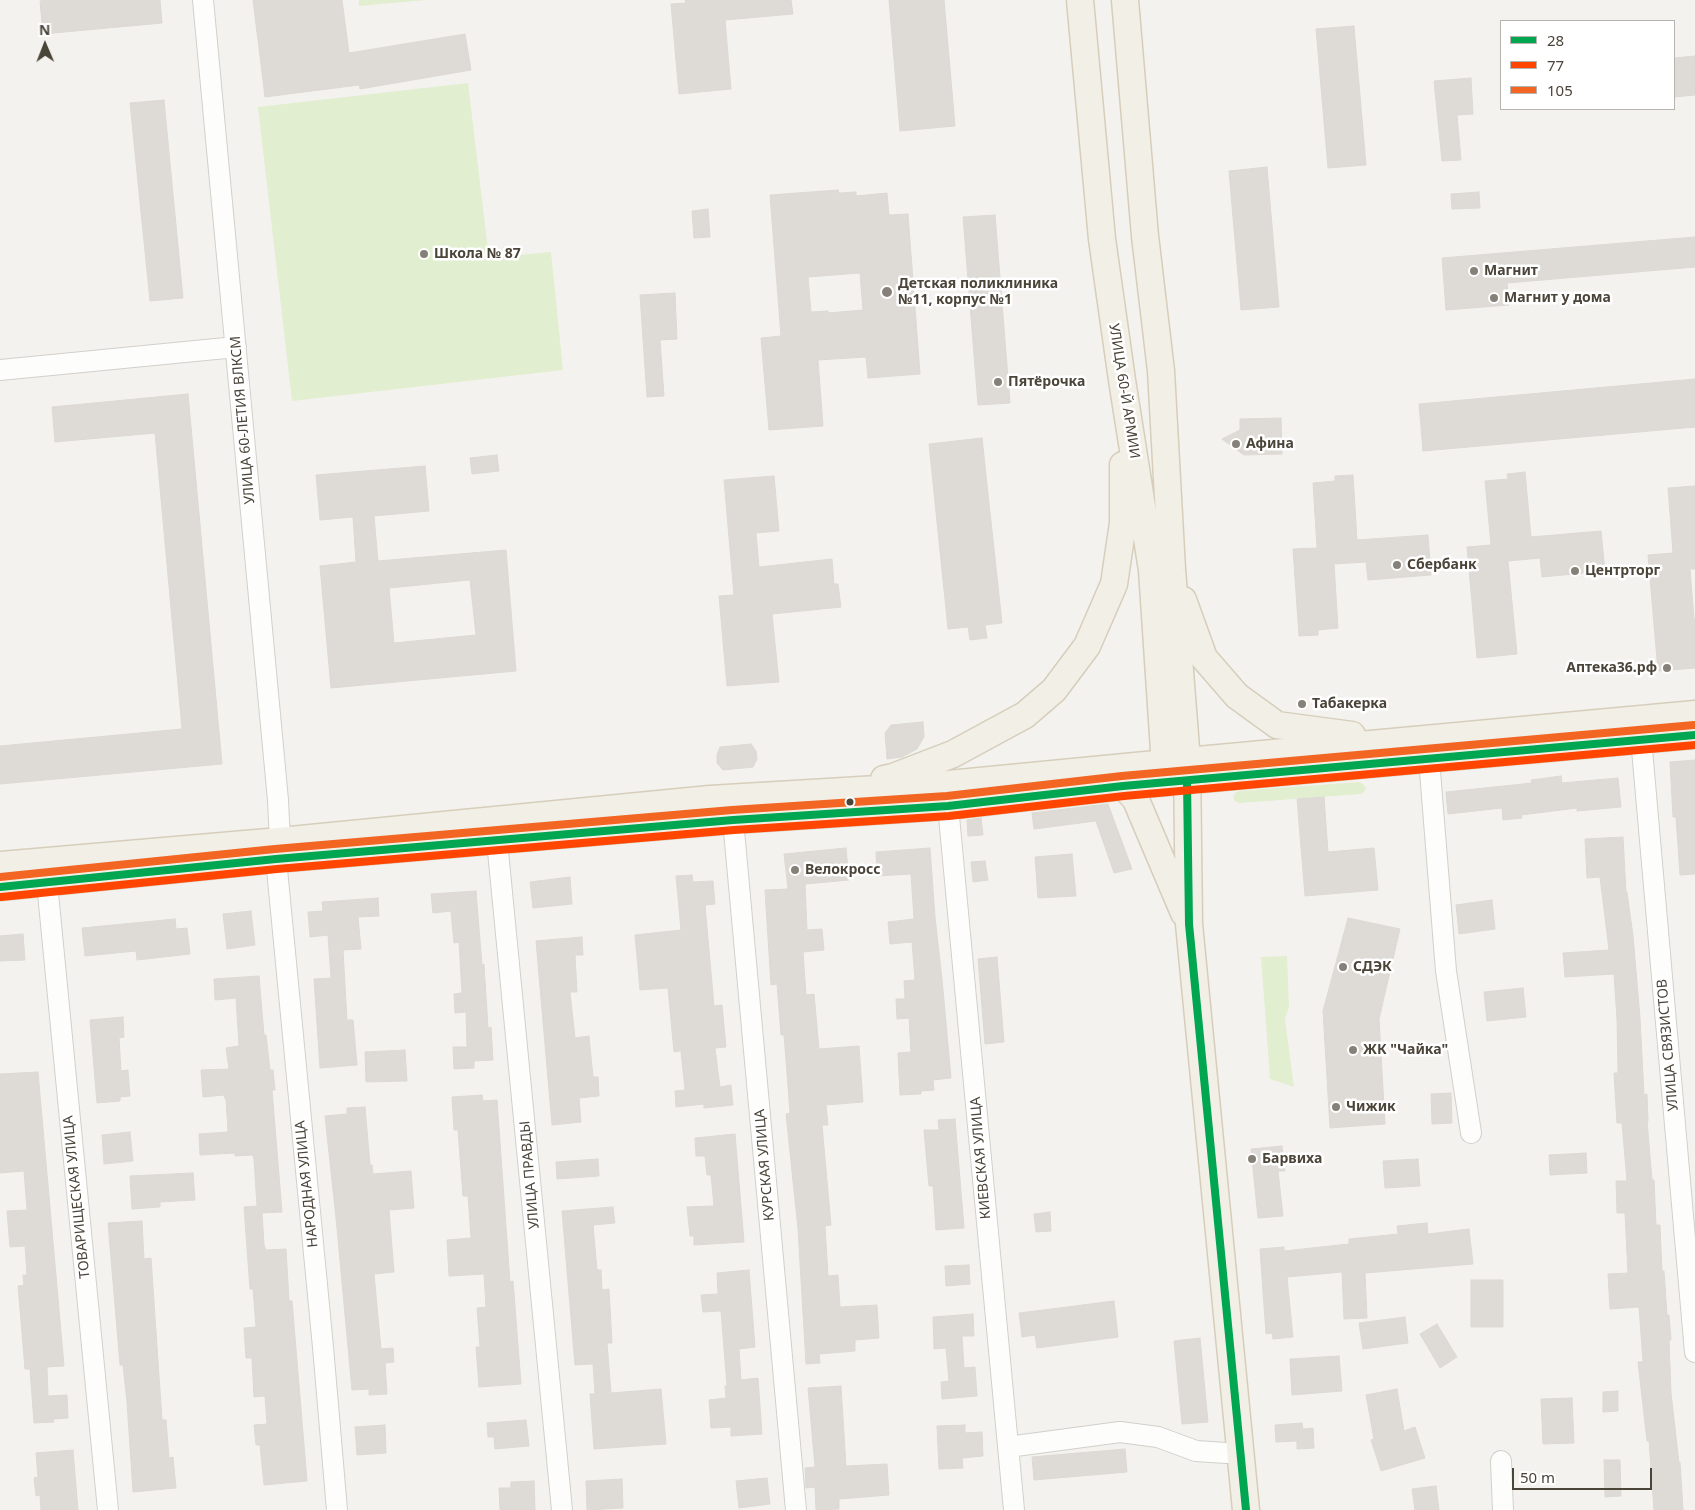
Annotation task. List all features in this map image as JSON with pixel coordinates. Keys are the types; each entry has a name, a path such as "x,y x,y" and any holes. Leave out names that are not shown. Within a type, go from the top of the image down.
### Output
{"main road":[{"name":"УЛИЦА 60-Й АРМИИ","path":"1080,0 1102,238 1152,570 1176,772"},
{"path":"1125,0 1140,188 1161,372 1172,569 1176,772 1246,1510"},
{"path":"1099,192 1140,188"},
{"path":"800,793 893,777 954,754 1025,715 1054,690 1087,646 1114,584 1123,523 1122,380"},
{"path":"1172,569 1204,658 1237,696 1277,724 1394,742"},
{"path":"1176,772 1394,742 1695,714"},
{"path":"0,887 47,884 278,850 710,799 1429,759 1641,738 1695,735"},
{"path":"0,865 278,850 498,841 733,820 948,806 1116,777"},
{"path":"1116,777 1136,800 1189,924"}],"street":[{"name":"УЛИЦА 60-ЛЕТИЯ ВЛКСМ","path":"203,0 276,780 278,850"},
{"path":"0,370 236,347"},
{"name":"УЛИЦА СВЯЗИСТОВ","path":"1641,738 1695,1352"},
{"path":"1429,759 1446,971 1471,1132"},
{"name":"КИЕВСКАЯ УЛИЦА","path":"948,806 1014,1510"},
{"name":"КУРСКАЯ УЛИЦА","path":"733,820 796,1510"},
{"name":"УЛИЦА ПРАВДЫ","path":"498,841 562,1510"},
{"name":"НАРОДНАЯ УЛИЦА","path":"278,850 337,1510"},
{"name":"ТОВАРИЩЕСКАЯ УЛИЦА","path":"47,884 108,1510"},
{"path":"1008,1447 1120,1432 1158,1437 1196,1451 1240,1452"},
{"path":"1501,1461 1503,1510"}],"green space":[{"path":"359,0 426,0 359,6"},
{"path":"468,83 489,258 551,252 563,370 292,401 258,107"},
{"path":"1359,782 1366,788 1360,794 1240,803 1236,802 1233,798 1235,793 1239,791"},
{"path":"1287,956 1289,1007 1285,1019 1294,1087 1270,1079 1261,957"}],"building":[{"path":"160,0 162,23 43,34 40,1"},
{"path":"253,0 342,0 349,53 465,34 471,70 360,89 359,85 265,97"},
{"path":"685,0 791,0 793,14 725,20 731,89 679,94 671,4 686,3"},
{"path":"889,0 944,0 955,126 900,131"},
{"path":"1354,26 1366,165 1328,168 1316,29"},
{"path":"1695,56 1695,95 1675,97 1675,58"},
{"path":"1471,78 1473,114 1457,115 1461,160 1442,161 1434,81"},
{"path":"164,100 183,298 150,301 130,103"},
{"path":"1267,167 1279,307 1241,310 1229,171"},
{"path":"838,190 839,193 856,192 856,196 887,193 889,215 908,214 920,374 868,378 866,357 818,360 823,426 769,430 761,338 781,336 770,195","holes":["860,273 863,310 828,313 828,311 811,312 808,277"]},
{"path":"1479,192 1480,208 1452,209 1451,194"},
{"path":"708,209 710,237 694,238 692,211"},
{"path":"995,215 1010,403 978,405 963,217"},
{"path":"1695,237 1695,267 1507,283 1509,305 1446,310 1442,258"},
{"path":"675,293 677,339 660,340 664,396 647,397 640,295"},
{"path":"1695,379 1695,427 1423,451 1419,404"},
{"path":"188,394 222,764 0,784 0,746 182,729 155,433 55,442 52,407"},
{"path":"1281,418 1282,454 1244,455 1222,439 1240,430 1240,419"},
{"path":"982,438 1002,623 985,625 987,638 970,640 968,627 948,629 929,444"},
{"path":"497,455 499,471 472,474 470,458"},
{"path":"425,466 429,511 374,516 378,561 506,550 516,671 331,688 320,566 356,562 353,517 320,520 316,475","holes":["470,580 476,635 394,643 389,588"]},
{"path":"1525,472 1531,537 1601,531 1605,571 1542,577 1540,558 1508,561 1517,654 1477,658 1467,547 1491,545 1485,481 1508,479 1507,474"},
{"path":"1353,475 1357,540 1428,535 1431,575 1368,580 1366,562 1334,564 1338,628 1318,630 1318,635 1299,636 1293,549 1317,548 1313,483 1335,481 1335,476"},
{"path":"774,476 779,531 756,533 759,567 832,559 834,584 838,584 841,607 772,614 779,682 727,686 719,596 734,595 724,480"},
{"path":"1695,486 1695,569 1690,569 1695,619 1695,668 1658,671 1648,555 1673,553 1668,488"},
{"path":"923,722 924,737 917,749 902,757 887,759 885,733 891,725"},
{"path":"751,744 756,751 757,759 753,767 723,770 717,763 720,747"},
{"path":"1695,760 1695,874 1680,875 1676,817 1673,817 1670,762"},
{"path":"1561,776 1562,783 1618,778 1621,807 1577,811 1577,808 1521,815 1522,818 1503,820 1502,808 1448,814 1446,792 1532,783 1531,780"},
{"path":"1324,797 1328,852 1374,848 1378,890 1305,896 1297,799"},
{"path":"1108,804 1132,869 1114,873 1096,821 1034,829 1032,813"},
{"path":"981,818 983,835 968,836 967,820"},
{"path":"1623,837 1626,892 1633,936 1640,1018 1644,1095 1647,1094 1647,1121 1652,1180 1654,1180 1656,1225 1660,1225 1662,1271 1664,1271 1667,1315 1669,1315 1671,1393 1680,1462 1683,1510 1654,1510 1649,1441 1647,1441 1638,1362 1643,1362 1639,1307 1610,1309 1608,1274 1628,1273 1625,1213 1617,1213 1616,1181 1627,1181 1622,1123 1617,1123 1614,1073 1618,1073 1617,1019 1614,974 1565,977 1563,953 1609,950 1600,877 1587,878 1585,839"},
{"path":"846,848 849,880 805,884 807,930 822,929 824,950 803,952 806,995 814,994 819,1049 859,1046 863,1102 826,1105 828,1125 822,1125 831,1225 825,1226 828,1276 838,1275 840,1307 877,1305 879,1338 855,1340 855,1351 819,1354 820,1363 806,1364 798,1229 786,1114 790,1113 784,1035 781,1035 777,984 771,985 765,890 788,889 784,854"},
{"path":"930,848 951,1078 933,1080 934,1090 921,1091 921,1094 900,1095 898,1053 911,1052 909,1018 897,1019 896,999 905,999 904,981 915,980 912,942 890,944 888,922 914,919 911,874 877,876 876,852"},
{"path":"1072,854 1076,896 1038,898 1035,857"},
{"path":"985,861 988,880 973,882 971,862"},
{"path":"692,875 693,882 713,881 715,904 705,905 714,1006 722,1005 726,1047 715,1048 720,1087 731,1085 733,1105 704,1108 704,1104 676,1107 675,1091 685,1090 681,1051 674,1052 668,988 640,990 635,935 681,930 676,876"},
{"path":"570,877 572,904 533,908 530,882"},
{"path":"476,891 482,965 484,964 488,1028 491,1027 493,1060 474,1061 474,1068 454,1069 453,1047 467,1047 466,1012 455,1013 454,994 462,993 459,942 454,943 451,911 433,913 431,894"},
{"path":"378,898 379,916 358,917 361,949 343,950 347,1020 353,1020 357,1065 320,1068 314,979 331,978 328,935 310,937 308,912 323,911 322,902"},
{"path":"1492,900 1495,929 1459,934 1456,905"},
{"path":"251,911 255,945 227,949 223,914"},
{"name":"ЖК \"Чайка\"","path":"1348,918 1400,929 1379,1019 1385,1124 1330,1128 1323,1011"},
{"path":"175,919 176,929 187,928 190,954 137,960 136,951 85,956 82,928"},
{"path":"23,934 25,960 0,961 0,936"},
{"path":"582,937 583,955 575,955 577,992 570,992 575,1038 589,1036 593,1077 598,1077 599,1096 579,1098 581,1122 552,1125 536,941"},
{"path":"997,957 1004,1042 985,1044 978,959"},
{"path":"259,976 264,1035 266,1035 270,1070 273,1070 275,1090 272,1090 282,1212 262,1213 264,1245 266,1250 286,1249 289,1301 292,1301 307,1481 264,1485 260,1445 256,1445 254,1425 267,1424 265,1396 254,1397 252,1358 246,1358 244,1328 256,1327 253,1289 250,1289 244,1207 257,1206 254,1159 253,1155 235,1156 235,1153 200,1155 199,1134 228,1132 226,1099 224,1095 203,1097 201,1070 229,1069 226,1048 239,1046 236,998 215,1000 214,979"},
{"path":"1523,988 1526,1017 1487,1021 1484,992"},
{"path":"123,1017 124,1037 119,1038 121,1071 128,1070 130,1096 120,1097 120,1101 97,1103 90,1020"},
{"path":"405,1050 407,1081 366,1082 365,1052"},
{"path":"38,1072 64,1366 47,1367 48,1396 67,1395 68,1418 53,1419 54,1422 34,1423 30,1369 25,1369 18,1286 24,1285 23,1275 27,1275 25,1246 10,1247 7,1211 27,1210 24,1171 0,1173 0,1074"},
{"path":"1451,1093 1452,1123 1432,1124 1431,1094"},
{"path":"482,1095 483,1101 497,1100 510,1282 513,1281 521,1384 479,1387 476,1347 480,1347 477,1308 486,1307 484,1274 449,1276 447,1240 471,1238 468,1196 463,1196 458,1130 454,1130 452,1097"},
{"path":"365,1107 370,1165 372,1165 373,1174 411,1171 414,1208 389,1210 394,1272 374,1274 381,1349 393,1348 394,1362 385,1363 387,1394 369,1395 369,1389 352,1390 325,1116 347,1114 347,1108"},
{"path":"955,1119 964,1228 936,1230 933,1186 929,1186 924,1130 939,1130 938,1120"},
{"path":"130,1132 133,1161 104,1164 102,1135"},
{"path":"735,1134 744,1242 694,1245 694,1236 690,1236 687,1207 714,1206 711,1175 707,1175 705,1156 696,1156 695,1138"},
{"path":"1282,1146 1285,1171 1278,1171 1283,1216 1258,1218 1251,1149"},
{"path":"1586,1153 1587,1173 1550,1175 1549,1155"},
{"path":"598,1159 599,1176 557,1179 556,1162"},
{"path":"1418,1159 1420,1186 1385,1188 1383,1161"},
{"path":"193,1173 195,1200 160,1202 160,1207 132,1209 130,1176"},
{"path":"613,1207 615,1223 593,1225 597,1270 601,1270 602,1290 609,1289 612,1343 607,1343 611,1393 661,1389 666,1444 594,1449 590,1394 595,1394 593,1364 575,1365 562,1211"},
{"path":"1050,1212 1051,1231 1036,1232 1034,1214"},
{"path":"142,1221 144,1259 151,1258 162,1420 166,1420 169,1458 173,1457 176,1488 133,1492 127,1402 123,1365 120,1365 108,1223"},
{"path":"1427,1223 1428,1234 1469,1229 1473,1264 1365,1273 1367,1318 1344,1319 1342,1272 1287,1277 1293,1337 1273,1339 1272,1333 1266,1334 1260,1249 1284,1247 1284,1251 1349,1244 1349,1239 1398,1234 1397,1226"},
{"path":"969,1265 970,1284 946,1286 945,1266"},
{"path":"749,1270 755,1347 739,1349 741,1380 758,1378 762,1434 731,1436 731,1427 711,1428 709,1400 726,1398 725,1386 727,1386 721,1311 703,1312 701,1295 718,1294 717,1273"},
{"path":"1471,1280 1503,1280 1503,1327 1471,1327"},
{"path":"1114,1301 1118,1337 1037,1348 1035,1335 1022,1337 1019,1313"},
{"path":"973,1314 974,1336 962,1336 964,1368 975,1367 977,1396 942,1399 941,1382 949,1381 946,1348 934,1349 933,1317"},
{"path":"1405,1317 1408,1343 1363,1349 1359,1323"},
{"path":"1437,1324 1457,1357 1440,1368 1420,1334"},
{"path":"1200,1338 1208,1422 1182,1424 1174,1341"},
{"path":"1339,1356 1342,1391 1292,1395 1290,1359"},
{"path":"841,1386 846,1466 887,1464 889,1495 839,1499 839,1509 816,1510 815,1487 806,1488 805,1468 815,1467 808,1388"},
{"path":"1397,1389 1404,1431 1415,1427 1425,1458 1381,1471 1371,1440 1374,1439 1366,1395"},
{"path":"1618,1391 1618,1411 1603,1412 1603,1392"},
{"path":"1572,1398 1574,1443 1543,1444 1541,1399"},
{"path":"526,1420 529,1446 495,1449 494,1437 488,1437 487,1423"},
{"path":"1302,1423 1303,1429 1313,1428 1314,1448 1297,1449 1297,1441 1276,1442 1275,1425"},
{"path":"385,1425 386,1453 357,1455 355,1427"},
{"path":"965,1425 965,1433 982,1432 983,1456 962,1458 963,1468 939,1469 937,1426"},
{"path":"1125,1449 1127,1472 1034,1480 1032,1457"},
{"path":"73,1450 78,1510 41,1510 40,1495 36,1496 34,1478 38,1477 36,1453"},
{"path":"1604,1460 1620,1460 1621,1496 1605,1497"},
{"path":"767,1478 770,1504 739,1508 736,1481"},
{"path":"622,1479 623,1508 587,1510 586,1481"},
{"path":"534,1481 535,1510 500,1510 499,1488 511,1488 511,1482"},
{"path":"1436,1486 1439,1510 1415,1510 1412,1489"}],"transit line":[{"name":"105","path":"0,877 275,849 732,810 947,796 1122,776 1694,725"},
{"name":"28","path":"0,887 276,859 733,820 948,806 1123,786 1695,735"},
{"name":"77","path":"1,897 277,869 734,830 949,816 1124,796 1695,745"},
{"name":"28","path":"1187,781 1189,924 1246,1510"}],"place":[{"name":"Школа № 87","path":"424,254"},
{"name":"Магнит","path":"1474,271"},
{"name":"Детская поликлиника №11, корпус №1","path":"887,292"},
{"name":"Магнит у дома","path":"1494,298"},
{"name":"Пятёрочка","path":"998,382"},
{"name":"Афина","path":"1236,444"},
{"name":"Сбербанк","path":"1397,565"},
{"name":"Центрторг","path":"1575,571"},
{"name":"Аптека36.рф","path":"1667,668"},
{"name":"Табакерка","path":"1302,704"},
{"name":"Велокросс","path":"795,870"},
{"name":"СДЭК","path":"1343,967"},
{"name":"ЖК \"Чайка\"","path":"1353,1050"},
{"name":"Чижик","path":"1336,1107"},
{"name":"Барвиха","path":"1252,1159"}]}
